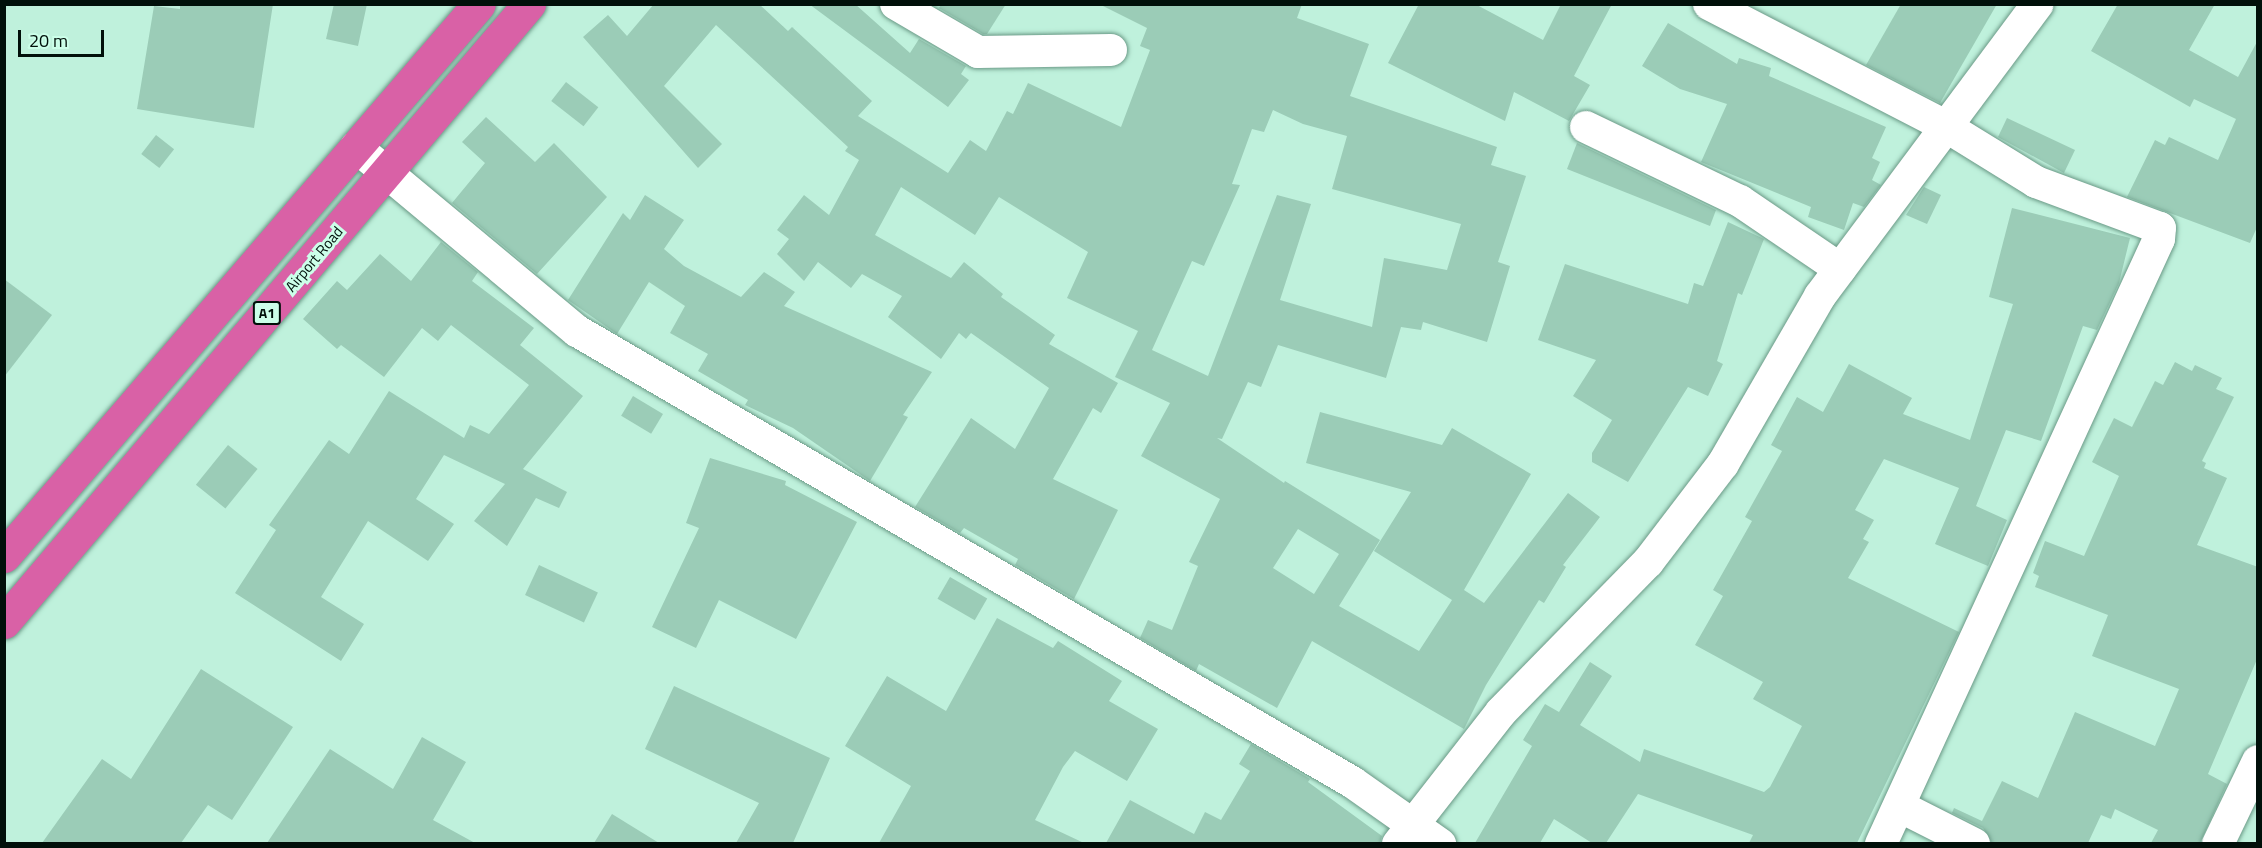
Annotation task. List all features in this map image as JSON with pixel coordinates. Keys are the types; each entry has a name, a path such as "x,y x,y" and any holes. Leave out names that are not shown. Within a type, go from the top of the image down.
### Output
{"highway":[{"name":"A1","path":"4,556 478,4"},
{"name":"Airport Road","path":"4,622 529,4"}],"street":[{"path":"896,4 978,52 1111,50"},
{"path":"1709,4 1947,127 2036,182 2160,228 2159,239 1901,807 1881,843"},
{"path":"1406,834 1501,712 1648,562 1723,464 1820,296 2038,4"},
{"path":"1586,128 1740,201 1840,269"},
{"path":"356,147 577,331 1352,782 1406,834 1440,843"},
{"path":"2218,843 2258,761"},
{"path":"1901,807 1974,843"}],"building":[{"path":"180,4 273,4 254,128 137,109 154,6 180,9"},
{"path":"334,4 367,4 358,46 326,39"},
{"path":"654,4 759,4 788,31 792,27 872,101 858,116 948,173 970,140 986,151 1007,111 1013,114 1028,83 1121,127 1150,50 1140,46 1147,28 1099,4 1302,4 1297,18 1369,44 1350,96 1497,147 1491,165 1526,176 1498,262 1510,266 1487,342 1423,322 1421,330 1401,327 1386,378 1278,345 1261,387 1248,382 1222,439 1217,438 1284,483 1285,481 1380,540 1339,606 1419,651 1452,600 1374,551 1411,492 1306,463 1320,412 1442,445 1452,428 1531,474 1464,590 1484,603 1568,493 1600,517 1563,565 1566,567 1544,603 1539,600 1486,685 1464,729 1312,641 1277,708 1199,664 1196,671 1140,638 1148,620 1172,630 1198,566 1189,562 1220,499 1141,456 1170,403 1115,377 1138,331 1067,298 1088,252 999,197 975,235 901,187 875,235 951,278 964,262 1003,294 1001,297 1055,335 1049,344 1118,383 1101,413 1093,408 1053,479 1118,510 1074,599 1015,565 1018,559 964,528 960,533 915,507 971,418 1015,449 1049,388 971,333 966,339 959,333 941,359 888,317 902,296 862,274 851,288 818,262 804,281 777,254 789,239 777,230 804,195 829,215 859,160 845,151 848,147 716,25 664,86 722,144 698,168 583,37 608,15 627,36","holes":["1273,110 1303,124 1347,136 1332,189 1461,224 1447,270 1384,258 1372,327 1280,300 1311,204 1277,195 1208,376 1152,350 1192,261 1204,266 1240,185 1232,184 1252,129 1264,132","1298,529 1339,554 1314,594 1273,568"]},
{"path":"809,4 855,4 910,53 919,39 966,66 961,74 969,80 948,107"},
{"path":"941,4 1006,4 987,34 983,34 939,8"},
{"path":"1419,4 1475,4 1543,40 1561,4 1612,4 1574,76 1590,85 1569,121 1514,92 1505,121 1388,63"},
{"path":"1901,4 1997,4 1940,103 1866,65"},
{"path":"2118,4 2215,4 2189,50 2238,77 2258,40 2258,225 2250,243 2127,197 2155,140 2165,145 2169,137 2218,160 2236,119 2194,99 2190,107 2091,51"},
{"path":"1668,23 1737,64 1739,58 1771,68 1769,76 1886,127 1872,158 1880,162 1872,180 1881,185 1864,207 1853,203 1844,230 1808,217 1811,207 1701,162 1727,104 1680,89 1642,66"},
{"path":"566,82 598,107 584,126 551,101"},
{"path":"486,117 535,162 554,143 607,197 537,274 452,203 485,163 462,142"},
{"path":"2007,118 2075,150 2064,173 1998,137"},
{"path":"156,135 174,149 159,168 141,154"},
{"path":"1577,143 1716,210 1710,226 1567,169"},
{"path":"1924,187 1941,195 1927,224 1906,215"},
{"path":"645,195 684,220 664,249 684,266 741,297 764,272 795,292 784,306 932,372 903,415 908,417 870,481 793,428 745,405 748,400 698,371 708,354 670,333 685,306 649,282 617,334 568,300 623,213 630,220"},
{"path":"2012,208 2130,238 2119,283 2097,330 2083,326 2041,441 2006,430 1976,506 2007,520 1988,566 1935,544 1959,488 1884,459 1855,510 1874,520 1863,539 1869,542 1848,578 1959,632 1857,843 1749,843 1753,835 1638,794 1606,843 1592,843 1554,819 1540,843 1475,843 1532,746 1523,740 1545,704 1559,712 1590,662 1612,676 1580,725 1640,762 1644,749 1764,792 1770,787 1802,726 1753,699 1763,682 1695,645 1723,596 1713,590 1752,521 1745,517 1782,451 1771,445 1797,397 1823,412 1849,364 1912,398 1903,414 1970,440 2013,304 1989,297"},
{"path":"1728,222 1764,239 1742,295 1738,293 1717,361 1723,364 1708,396 1688,387 1628,482 1592,462 1592,453 1612,420 1573,396 1596,360 1538,340 1565,264 1688,304 1694,283 1703,286"},
{"path":"441,242 478,272 472,281 534,328 520,345 583,396 523,469 567,492 559,508 536,498 507,546 474,521 505,484 444,455 416,499 454,524 428,561 368,521 321,597 364,624 341,661 235,593 276,530 269,525 329,440 349,454 389,391 464,438 470,425 489,434 529,385 451,325 438,341 422,328 384,377 341,345 337,349 303,319 337,281 347,290 380,254 411,281"},
{"path":"4,279 52,315 4,377"},
{"path":"2175,362 2192,371 2195,365 2222,378 2216,389 2234,397 2202,461 2206,463 2204,468 2227,478 2197,545 2258,567 2258,657 2208,774 2227,784 2200,843 2151,843 2158,830 2115,809 2111,819 2101,815 2088,843 1992,843 1983,828 1952,813 1954,808 1982,821 2002,781 2038,798 2075,712 2155,746 2179,689 2092,656 2108,615 2035,587 2039,576 2033,573 2045,541 2084,556 2119,476 2092,462 2114,418 2132,427 2155,381 2163,385"},
{"path":"633,396 663,414 651,434 621,416"},
{"path":"228,445 258,469 225,509 196,485"},
{"path":"710,458 786,481 785,485 857,522 796,639 719,600 696,648 652,627 699,528 686,523"},
{"path":"539,565 598,592 584,622 525,595"},
{"path":"950,577 987,598 975,620 938,599"},
{"path":"997,618 1053,648 1058,641 1122,681 1109,701 1158,729 1127,781 1075,751 1063,767 1035,820 1084,843 879,843 911,786 845,746 887,676 946,711"},
{"path":"201,669 293,727 232,820 208,805 181,843 42,843 102,759 131,779"},
{"path":"674,686 830,758 793,843 736,843 759,803 645,749"},
{"path":"422,737 466,762 433,820 475,843 267,843 330,749 393,789"},
{"path":"1251,744 1310,779 1308,782 1382,836 1380,843 1106,843 1130,800 1194,834 1205,812 1221,820 1250,771 1239,764"},
{"path":"612,814 659,843 594,843"}]}
